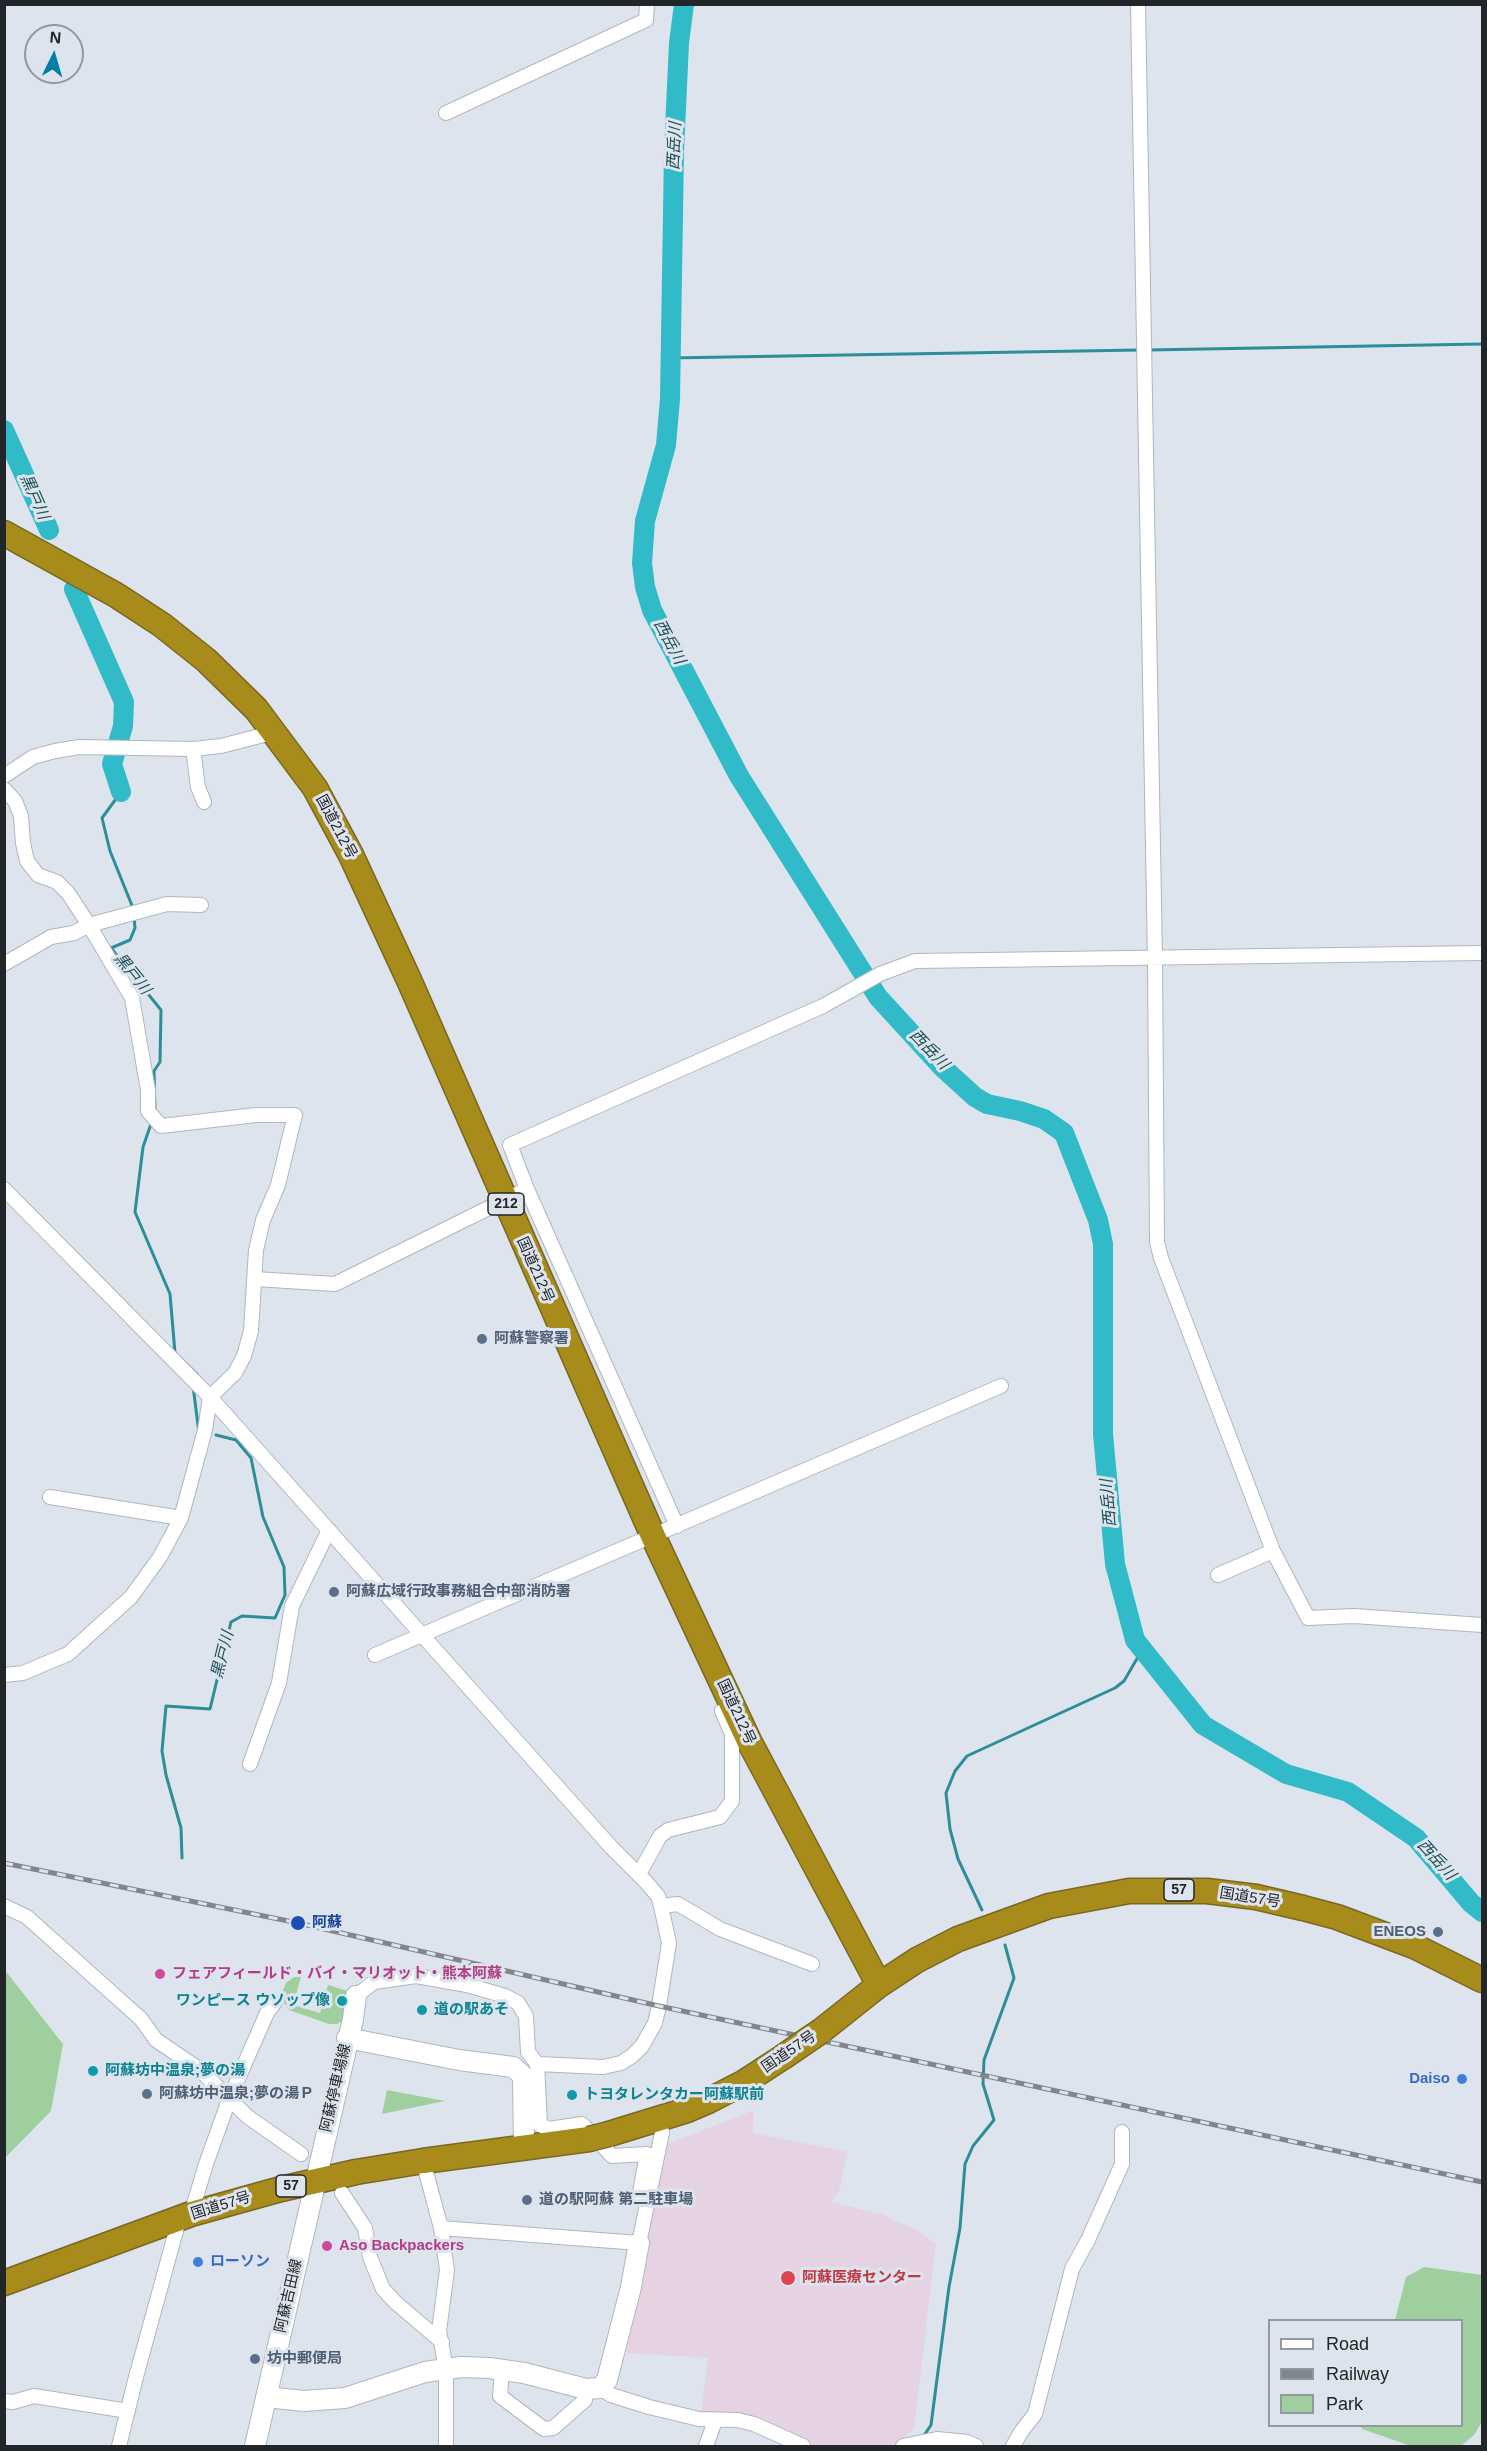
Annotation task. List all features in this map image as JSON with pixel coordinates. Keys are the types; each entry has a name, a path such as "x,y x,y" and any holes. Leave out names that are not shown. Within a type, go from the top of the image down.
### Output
{"highway":[{"name":"国道212号","path":"4,533 116,595 162,625 206,660 256,709 315,788 351,855 409,980 653,1536 749,1741 879,1985"},
{"name":"国道57号","path":"4,2283 185,2217 316,2180 423,2161 599,2137 687,2110 743,2083 821,2031 879,1985 918,1960 958,1939 1049,1906 1129,1891 1181,1890 1256,1897 1337,1917 1414,1946 1482,1980"}],"street":[{"path":"446,113 646,20 647,4"},
{"path":"1138,4 1155,959 1157,1242 1161,1258 1273,1551 1308,1618 1354,1616 1482,1624"},
{"path":"4,776 33,757 79,747 193,749 221,746 275,732"},
{"path":"193,749 198,787 204,802"},
{"path":"4,789 15,801 21,816 27,861 38,875 57,882 62,887 89,925 132,998 148,1090 148,1111 161,1126 247,1115 295,1115 278,1185 263,1220 256,1250 251,1332 244,1356 235,1373 210,1397 205,1430 181,1518 160,1557 131,1597 68,1654 23,1672 4,1675"},
{"path":"4,964 51,937 74,933 89,925 167,904 201,905"},
{"path":"677,1526 527,1190 510,1145 840,998 880,974 915,962 1482,953"},
{"path":"4,1189 210,1397 611,1847 658,1896 669,1943 667,1965 655,2023 642,2046 632,2056 621,2062 603,2067 537,2064"},
{"path":"255,1279 335,1284 504,1199 527,1190"},
{"path":"375,1655 1001,1386"},
{"path":"50,1497 181,1518"},
{"path":"250,1764 279,1683 292,1606 329,1530"},
{"path":"1218,1575 1273,1551"},
{"path":"639,1874 660,1836 668,1830 720,1817 732,1801 732,1734 710,1682 718,1675"},
{"path":"661,1906 678,1904 720,1929 812,1964"},
{"path":"4,1906 27,1917 141,2019 156,2040 199,2068 248,2116 301,2154"},
{"path":"356,1996 374,1982 416,1976 467,1985 513,1999 523,2009 526,2016 528,2052 537,2064 540,2125 549,2129 582,2124 612,2156 647,2154 639,2198 647,2204"},
{"name":"阿蘇停車場線","path":"316,2180 356,1996"},
{"path":"119,2446 185,2217 230,2097 267,2013 275,2002"},
{"path":"347,2038 459,2060 513,2067 522,2075 523,2080 524,2148"},
{"path":"600,2388 607,2380 631,2288 662,2133 660,2119"},
{"path":"1014,2446 1021,2432 1035,2414 1072,2269 1088,2240 1122,2164 1122,2132"},
{"path":"423,2161 441,2228 447,2270 439,2331 446,2369 446,2446"},
{"name":"阿蘇吉田線","path":"255,2446 316,2180"},
{"path":"342,2193 365,2228 370,2257 383,2289 442,2342"},
{"path":"441,2228 639,2243"},
{"path":"266,2397 304,2401 345,2398 404,2379 446,2369 461,2367 502,2370 524,2373 586,2390 600,2388 630,2402 715,2421 738,2420 753,2424 802,2446"},
{"path":"502,2370 500,2396 544,2429 554,2428 585,2400"},
{"path":"4,2401 13,2402 34,2396 128,2411"},
{"path":"706,2446 715,2421"},
{"path":"903,2446 937,2439 967,2442 976,2446"}],"shaded area":[{"name":"阿蘇医療センター","path":"754,2110 753,2133 848,2152 839,2191 831,2202 881,2214 920,2232 936,2244 914,2429 903,2440 891,2446 810,2446 701,2415 708,2358 626,2353 646,2271 641,2267 665,2145"}],"green space":[{"path":"4,1969 63,2044 51,2111 7,2156 4,2155"},
{"path":"294,1977 301,1977 293,2005 320,2013 328,1985 347,1991 350,1995 346,2019 337,2024 329,2024 289,2010 284,2003 283,1990 286,1983"},
{"path":"387,2090 445,2101 382,2114"},
{"path":"1424,2267 1482,2275 1482,2422 1474,2435 1461,2446 1411,2446 1361,2427 1463,2427 1463,2319 1395,2319 1406,2277"}],"waterway":[{"name":"西岳川","path":"684,4 679,43 674,151 670,399 666,445 645,521 642,563 645,587 652,610 739,776 878,997 942,1067 975,1097 987,1104 1044,1119 1064,1133 1098,1220 1103,1244 1103,1434 1115,1564 1135,1640 1203,1725 1286,1774 1348,1792 1416,1838 1471,1903 1482,1912"},
{"path":"1148,350 1482,344"},
{"path":"669,358 1139,350"},
{"name":"黒戸川","path":"4,430 49,530"},
{"name":"黒戸川","path":"74,589 124,702 123,726 112,764 121,792"},
{"name":"黒戸川","path":"121,792 102,818 110,851 133,908"},
{"name":"黒戸川","path":"134,917 135,928 130,940 111,948 161,1010 160,1062 154,1071 155,1112"},
{"name":"黒戸川","path":"152,1121 143,1147 135,1212 170,1294 175,1353 197,1374"},
{"name":"黒戸川","path":"193,1386 199,1433"},
{"name":"黒戸川","path":"182,1858 181,1828 166,1775 162,1751 166,1706 210,1709 231,1622 242,1616 275,1618 285,1595 284,1567 263,1517 251,1458 236,1440 216,1435"},
{"path":"982,1910 958,1859 950,1829 946,1793 955,1771 967,1756 1115,1688 1124,1681 1142,1650"},
{"path":"923,2437 931,2425 949,2287 960,2228 965,2164 973,2146 994,2120 983,2084 984,2060 1014,1978 1005,1945"}],"railway":[{"path":"4,1863 298,1923 659,2006 1482,2182"}],"place":[{"name":"阿蘇警察署","path":"482,1339"},
{"name":"阿蘇広域行政事務組合中部消防署","path":"334,1592"},
{"name":"阿蘇","path":"298,1923"},
{"name":"ENEOS","path":"1438,1932"},
{"name":"フェアフィールド・バイ・マリオット・熊本阿蘇","path":"160,1974"},
{"name":"ワンピース ウソップ像","path":"342,2001"},
{"name":"道の駅あそ","path":"422,2010"},
{"name":"阿蘇坊中温泉;夢の湯","path":"93,2071"},
{"name":"Daiso","path":"1462,2079"},
{"name":"阿蘇坊中温泉;夢の湯Ｐ","path":"147,2094"},
{"name":"トヨタレンタカー阿蘇駅前","path":"572,2095"},
{"name":"道の駅阿蘇 第二駐車場","path":"527,2200"},
{"name":"Aso Backpackers","path":"327,2246"},
{"name":"ローソン","path":"198,2262"},
{"name":"阿蘇医療センター","path":"788,2278"},
{"name":"坊中郵便局","path":"255,2359"}]}
